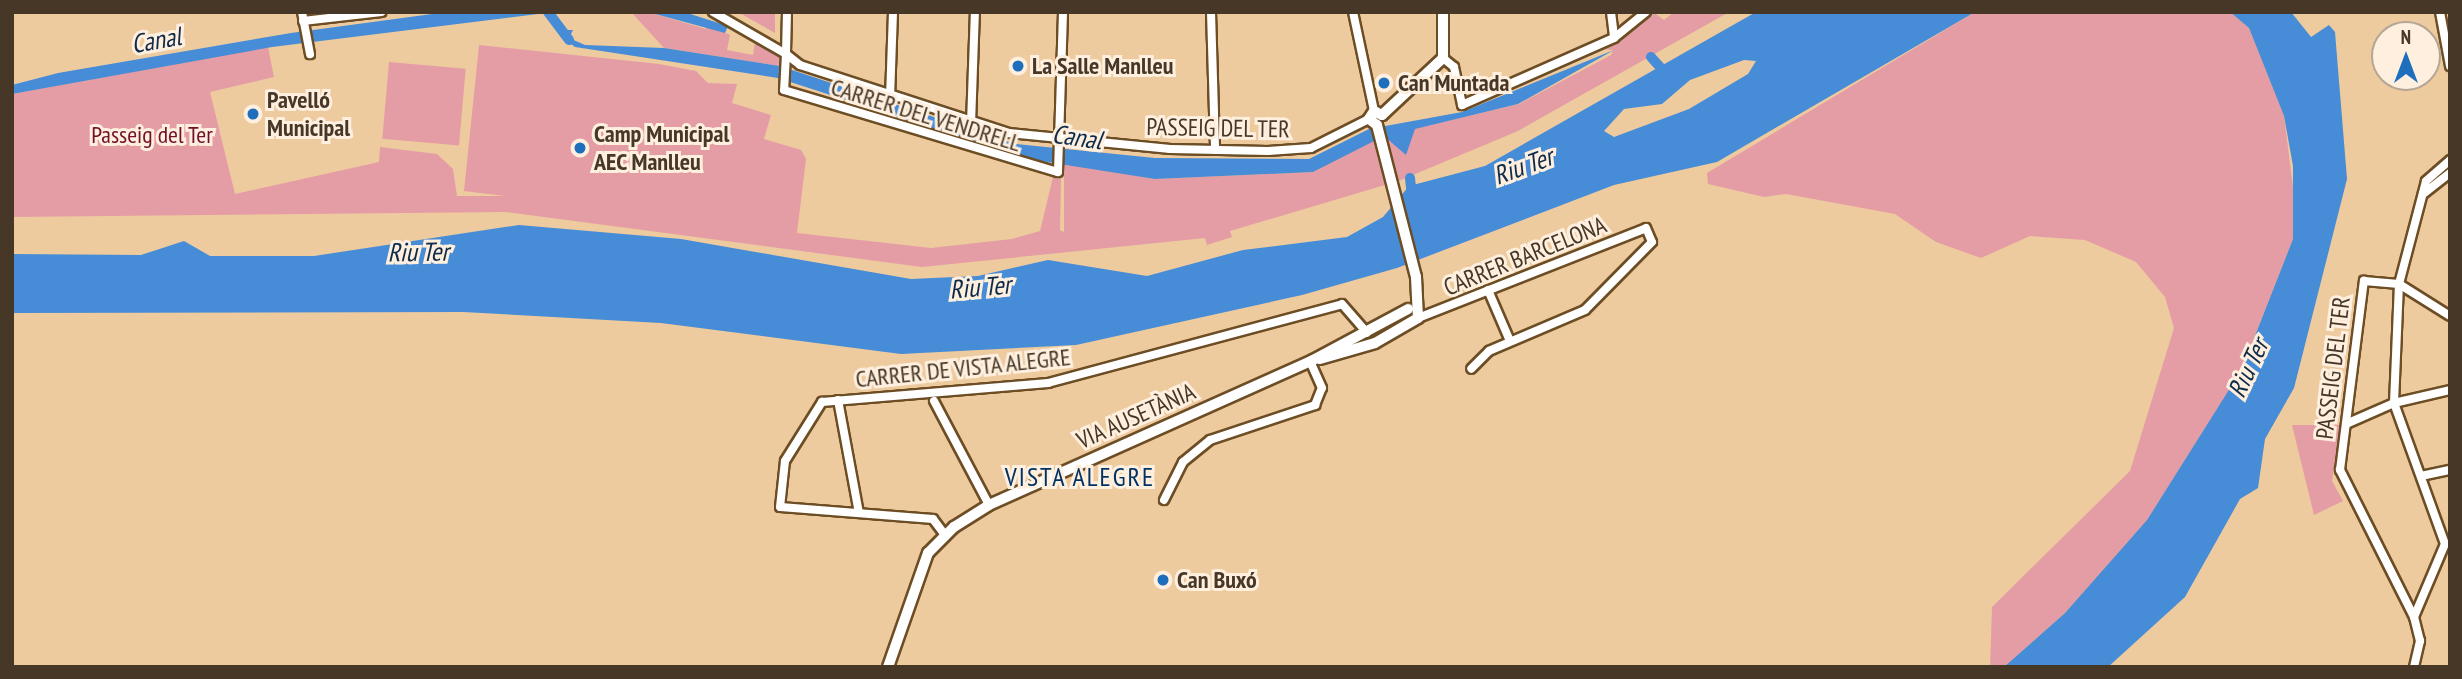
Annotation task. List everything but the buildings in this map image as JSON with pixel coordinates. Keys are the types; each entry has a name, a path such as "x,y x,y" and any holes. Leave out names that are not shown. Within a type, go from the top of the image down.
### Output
{"street":[{"path":"310,54 302,16 381,12"},
{"name":"PASSEIG DEL TER","path":"713,12 786,54 890,98 971,124 1060,144 1215,150 1311,148 1376,119"},
{"path":"786,54 787,12"},
{"path":"890,98 893,12"},
{"path":"971,124 975,12"},
{"path":"1060,144 1063,12"},
{"path":"1211,12 1215,150"},
{"path":"1353,12 1412,271 1411,315"},
{"path":"1376,119 1443,58 1443,12"},
{"path":"1611,12 1614,38"},
{"path":"1443,58 1454,66 1462,105 1614,38 1646,12"},
{"path":"2440,12 2450,66"},
{"name":"CARRER DEL VENDRELL","path":"786,54 784,90 1031,168 1058,172 1060,144"},
{"path":"2414,667 2420,641 2413,617 2447,543 2394,403 2399,284 2426,181 2450,160"},
{"path":"2421,196 2450,173"},
{"name":"CARRER BARCELONA","path":"1411,315 1488,289 1646,228 1652,242 1585,310 1510,341"},
{"name":"PASSEIG DEL TER","path":"2399,284 2364,281 2340,470 2351,501 2413,617"},
{"path":"2399,284 2450,316"},
{"path":"1471,369 1510,341 1488,289"},
{"name":"CARRER DE VISTA ALEGRE","path":"859,513 780,507 785,461 817,408 838,400 1048,383 1342,304 1367,333"},
{"name":"VIA AUSETÀNIA","path":"945,535 989,505 1411,315"},
{"name":"VIA AUSETÀNIA","path":"1311,361 1350,354 1411,315"},
{"path":"1164,500 1183,462 1210,440 1315,405 1322,388 1311,361"},
{"path":"2346,424 2394,403 2450,390"},
{"path":"838,400 859,513 933,519 945,535 918,576 888,667"},
{"path":"934,401 989,505"},
{"path":"2421,476 2450,470"},
{"path":"2440,554 2450,557"}],"green space":[{"path":"623,12 648,12 706,29 707,24 730,35 727,50 753,55 755,42 780,56 780,66 664,48 632,13"},
{"path":"738,12 775,12 775,33"},
{"path":"1653,12 1664,20 1674,12 1729,12 1518,131 1396,182 1384,136 1519,104 1611,55 1613,50 1604,49"},
{"path":"1975,12 2230,12 2249,28 2284,116 2295,203 2293,239 2242,369 2147,520 2065,613 2004,667 1990,667 1992,607 2130,471 2174,328 2165,297 2136,262 2085,240 2030,236 1981,258 1936,242 1895,214 1786,194 1764,197 1708,184 1707,173"},
{"name":"Passeig del Ter","path":"479,45 659,64 696,71 708,83 737,84 732,103 771,115 764,139 801,150 806,159 797,233 931,248 1012,239 1040,231 1053,177 1061,177 1060,230 1064,232 1064,162 1155,179 1313,172 1373,139 1385,185 1230,231 1232,237 1207,245 1205,238 922,267 506,212 12,217 12,94 268,47 274,77 210,92 235,194 379,162 380,147 437,154 453,169 457,196 505,196 464,191"},
{"path":"389,62 466,69 459,145 382,139"},
{"path":"2292,425 2340,425 2332,481 2343,501 2314,515"}],"water":[{"path":"554,12 272,47 12,94 12,85 58,73 291,33 432,14"},
{"path":"648,12 684,12 728,26 725,33"},
{"name":"Riu Ter","path":"1756,12 1975,12 1717,162 1614,185 1397,268 1302,295 1076,345 901,354 661,323 463,312 12,313 12,254 141,255 184,241 210,256 314,256 519,225 681,239 911,279 978,276 1048,260 1147,276 1243,250 1347,237 1383,217 1409,186 1485,166","holes":["1744,60 1756,61 1748,74 1689,109 1614,137 1604,131 1624,109 1662,104 1690,80"]},
{"name":"Riu Ter","path":"2230,12 2291,12 2311,37 2329,25 2335,32 2347,179 2294,388 2265,439 2258,488 2240,499 2185,597 2108,667 2004,667 2065,613 2147,520 2242,369 2293,239 2293,166 2284,116 2249,28"},
{"path":"563,30 573,30 569,38 585,45 664,48 780,66 1015,144 1155,158 1309,159 1369,129 1462,112 1614,50 1518,104 1415,129 1406,155 1384,136 1313,172 1155,179 1028,159 778,78 575,47 561,37"}],"waterway":[{"name":"Canal","path":"548,12 569,40"},
{"path":"1651,57 1667,75"},
{"path":"1410,178 1412,198"}],"place":[{"name":"La Salle Manlleu","path":"1018,66"},
{"name":"Can Muntada","path":"1384,83"},
{"name":"Pavelló Municipal","path":"253,114"},
{"name":"Camp Municipal AEC Manlleu","path":"580,148"},
{"name":"Can Buxó","path":"1163,580"}],"district":[{"name":"VISTA ALEGRE","path":"1080,477"}]}
